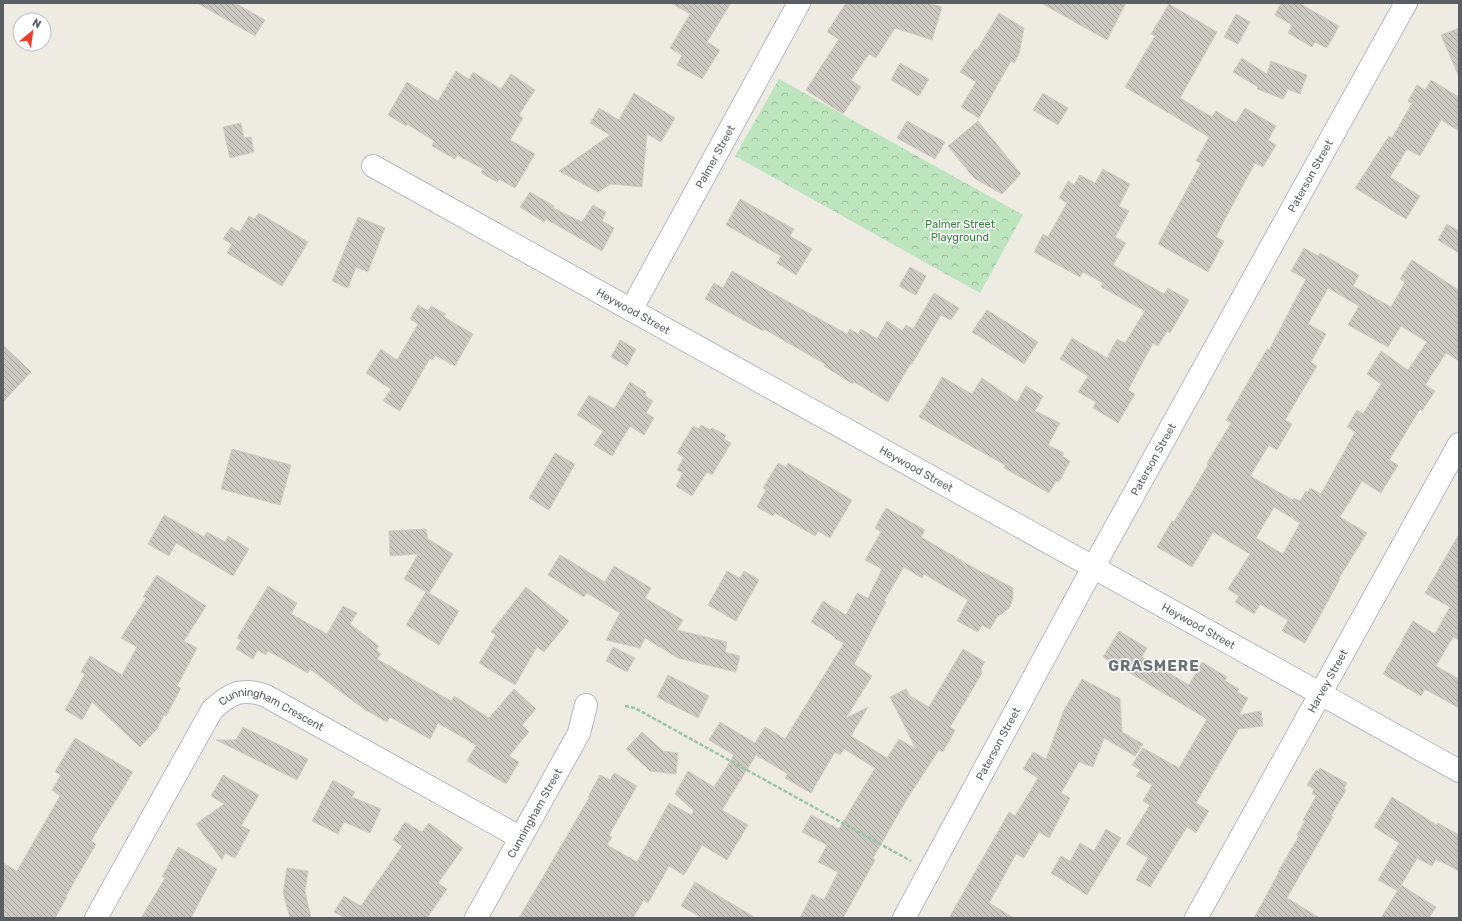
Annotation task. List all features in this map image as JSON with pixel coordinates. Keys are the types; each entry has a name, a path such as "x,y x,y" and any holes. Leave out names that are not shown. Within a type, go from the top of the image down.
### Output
{"street":[{"name":"Palmer Street","path":"631,310 799,3"},
{"name":"Paterson Street","path":"904,918 1094,566 1406,3"},
{"name":"Heywood Street","path":"373,166 1094,566 1459,771"},
{"name":"Harvey Street","path":"1196,918 1459,444"},
{"name":"Cunningham Crescent","path":"96,918 212,710 224,699 239,692 254,691 266,696 521,838"},
{"name":"Cunningham Street","path":"476,918 579,733 586,705"}],"path":[{"path":"625,706 635,708 930,871"}],"green space":[{"name":"Palmer Street Playground","path":"779,79 1023,215 980,293 735,156"}],"building":[{"path":"197,3 235,3 265,20 255,36"},
{"path":"671,3 731,3 707,42 720,50 702,79 677,65 682,55 670,48 690,14"},
{"path":"846,3 928,3 942,7 932,40 895,28 876,58 869,54 851,80 861,87 843,114 806,90 839,39 827,32"},
{"path":"1041,3 1126,3 1107,40"},
{"path":"1281,3 1299,3 1339,26 1327,48 1315,42 1312,47 1288,33 1292,25 1275,15"},
{"path":"1169,4 1217,32 1180,98 1212,117 1216,111 1236,123 1245,108 1276,126 1268,140 1276,145 1263,167 1255,163 1226,217 1216,237 1224,241 1208,272 1158,244 1201,163 1196,161 1209,137 1125,87 1155,36 1151,34"},
{"path":"999,13 1024,28 1019,54 1014,63 1011,61 979,118 961,107 976,82 960,72 975,49 977,50"},
{"path":"1236,14 1250,22 1238,44 1224,37"},
{"path":"1459,28 1459,77 1441,35"},
{"path":"1242,58 1267,74 1271,61 1307,75 1300,94 1288,89 1283,99 1257,89 1258,87 1233,72"},
{"path":"900,63 929,79 919,96 891,80"},
{"path":"456,71 469,79 473,72 501,89 511,74 535,90 519,115 523,118 510,140 535,154 515,188 499,179 497,182 481,173 483,169 457,155 455,159 432,146 434,141 407,124 406,126 388,115 407,82 438,101"},
{"path":"1431,80 1459,97 1459,131 1441,120 1420,156 1407,149 1390,177 1420,196 1406,219 1355,188 1389,136 1392,138 1412,103 1408,101 1417,85 1425,90"},
{"path":"634,93 675,118 661,142 647,134 642,187 611,184 598,192 559,171 610,135 590,123 599,108 619,120"},
{"path":"1043,93 1068,108 1058,125 1033,110"},
{"path":"907,121 945,142 935,159 897,138"},
{"path":"978,121 1021,174 1002,194 974,178 948,146"},
{"path":"241,123 244,138 251,137 254,152 230,158 223,127"},
{"path":"1103,169 1130,184 1119,206 1129,211 1115,237 1126,243 1113,265 1164,294 1168,288 1189,300 1170,333 1167,331 1158,346 1153,343 1128,390 1135,394 1118,423 1093,408 1096,402 1078,392 1088,376 1060,359 1072,338 1107,358 1117,339 1125,343 1145,311 1101,287 1103,283 1083,272 1080,277 1034,252 1043,234 1048,237 1067,203 1059,198 1068,181 1074,185 1080,175 1095,183"},
{"path":"530,192 554,206 553,208 582,222 593,205 606,212 602,221 614,228 602,251 546,219 544,222 520,207"},
{"path":"740,199 794,229 790,236 812,249 796,275 777,263 781,256 726,225"},
{"path":"259,213 308,242 282,286 227,253 232,244 223,239 231,227 240,232 249,216 254,219"},
{"path":"358,217 385,228 368,272 356,267 348,288 332,281"},
{"path":"1447,224 1459,231 1459,253 1438,240"},
{"path":"1304,248 1318,256 1320,253 1359,275 1353,286 1391,307 1405,282 1400,279 1412,260 1459,290 1459,361 1446,353 1425,385 1435,391 1422,411 1420,409 1389,460 1398,465 1381,493 1362,481 1340,517 1367,533 1339,578 1340,579 1305,643 1282,631 1288,620 1260,604 1254,614 1235,602 1239,596 1228,589 1250,554 1213,532 1192,567 1157,547 1172,521 1174,522 1208,465 1207,463 1231,423 1226,420 1267,349 1269,350 1306,279 1291,271","holes":["1328,288 1359,306 1348,325 1388,347 1401,326 1427,342 1408,370 1381,351 1367,374 1381,384 1363,414 1357,410 1347,427 1355,432 1321,494 1310,488 1308,492 1306,491 1300,501 1294,498 1293,500 1250,476 1269,445 1277,450 1292,424 1285,420 1317,366 1311,362 1326,334 1308,324","1274,507 1300,523 1283,554 1256,538"]},
{"path":"910,267 926,276 916,295 899,286"},
{"path":"732,271 847,334 850,329 858,334 861,329 877,339 887,321 902,331 906,325 913,329 934,293 959,308 951,320 941,315 888,402 854,382 853,384 824,366 825,364 764,329 763,331 705,299 714,283 723,288"},
{"path":"418,305 428,311 431,306 446,314 444,317 473,334 455,366 435,355 433,360 430,358 400,411 383,401 391,389 366,373 381,349 397,360 418,324 410,319"},
{"path":"987,310 1038,342 1024,364 972,332"},
{"path":"620,340 636,349 627,366 611,357"},
{"path":"3,345 31,372 3,402"},
{"path":"942,377 972,394 982,378 1017,402 1026,386 1043,396 1035,411 1060,423 1048,445 1064,453 1062,456 1070,461 1059,482 1056,481 1049,493 1004,468 1005,465 919,417"},
{"path":"630,382 646,392 645,396 653,401 646,413 654,418 644,435 630,426 612,456 594,445 603,431 577,415 589,395 614,409"},
{"path":"701,425 710,430 712,428 726,435 724,439 731,443 712,475 707,472 692,496 676,486 683,473 677,470 684,457 677,453 693,426 699,429"},
{"path":"232,449 291,465 280,505 221,489"},
{"path":"555,453 575,464 549,510 529,498"},
{"path":"778,463 786,467 788,463 852,500 830,538 818,531 815,536 775,513 773,516 757,507 766,490 763,488"},
{"path":"886,508 925,530 921,537 983,573 1013,588 1013,598 1010,607 997,617 990,629 982,625 978,632 957,621 968,600 924,574 922,578 904,567 884,601 886,602 854,664 872,676 846,718 868,707 851,736 887,758 899,739 916,749 890,697 906,689 910,696 929,707 963,649 985,662 981,668 982,673 950,727 955,730 943,752 939,750 907,799 873,858 875,860 843,918 800,918 812,894 824,900 838,872 818,862 827,845 802,832 811,815 839,829 875,768 844,749 840,755 835,752 811,793 785,778 788,774 756,755 722,810 748,825 727,860 702,845 684,875 669,866 648,903 644,900 633,918 519,918 589,798 588,797 600,775 610,780 614,773 637,786 609,835 612,837 607,845 637,862 669,803 691,815 694,811 675,794 688,771 714,787 734,755 709,740 720,722 755,743 765,727 785,739 844,643 811,622 823,601 846,615 857,593 868,598 882,569 865,560 881,532 875,528"},
{"path":"164,515 204,537 207,532 225,542 228,536 249,549 233,576 176,543 169,556 148,544"},
{"path":"426,529 428,539 453,554 429,593 459,611 439,645 406,625 426,592 404,579 418,554 390,556 389,531"},
{"path":"1459,534 1459,640 1453,637 1436,666 1459,679 1459,708 1425,689 1421,696 1383,674 1413,621 1435,634 1450,607 1425,593"},
{"path":"560,555 605,582 614,566 651,588 645,598 683,620 677,630 727,642 725,652 740,656 736,672 678,658 645,638 640,648 606,640 620,613 587,593 584,597 548,575"},
{"path":"727,571 740,578 744,571 759,580 736,621 708,605"},
{"path":"157,575 206,606 184,641 197,648 177,686 181,688 157,729 140,747 92,702 82,720 65,710 85,674 81,672 90,656 122,675 137,647 121,638 146,598 143,597"},
{"path":"268,586 297,603 291,614 327,634 343,606 357,613 350,624 379,646 376,650 381,654 377,659 451,701 454,696 489,718 514,689 536,709 522,725 529,732 509,756 519,762 506,784 467,761 476,745 438,723 430,739 390,717 387,722 364,709 310,669 308,673 268,651 266,655 258,650 253,659 236,649 241,640 237,638"},
{"path":"526,587 569,621 544,652 537,647 515,685 479,663 496,635 491,632"},
{"path":"1119,631 1147,648 1142,657 1189,685 1202,662 1227,677 1225,681 1239,689 1237,692 1248,698 1239,715 1261,711 1263,726 1239,729 1196,803 1209,811 1196,833 1187,827 1150,887 1136,880 1148,858 1126,844 1150,805 1143,801 1152,785 1136,776 1140,770 1132,765 1143,748 1179,768 1207,719 1103,657"},
{"path":"613,647 635,658 627,672 606,661"},
{"path":"668,675 709,696 698,718 657,697"},
{"path":"1082,679 1120,699 1122,732 1143,744 1135,756 1104,738 1093,767 1079,762 1061,793 1070,798 1049,838 1039,832 1024,858 1016,854 989,903 1014,918 949,918 1009,812 1015,816 1038,778 1023,769 1033,752 1046,759 1064,710"},
{"path":"243,727 308,759 297,780 216,740 236,740"},
{"path":"642,732 663,751 678,753 676,774 650,771 626,749"},
{"path":"75,738 133,772 91,841 96,844 55,918 3,918 3,863 17,871 60,796 52,790 61,775 55,772"},
{"path":"1320,768 1347,783 1344,788 1346,790 1331,816 1333,817 1287,898 1320,918 1254,918 1299,836 1297,835 1305,821 1303,820 1316,796 1312,794 1314,789 1307,785 1316,770 1318,771"},
{"path":"223,775 259,795 241,826 250,830 235,858 225,853 222,860 196,824 224,804 211,796"},
{"path":"333,780 355,792 352,797 381,809 370,833 344,822 338,834 312,821"},
{"path":"1392,797 1437,825 1438,823 1459,835 1459,871 1436,859 1432,866 1417,858 1398,891 1378,880 1399,843 1374,827"},
{"path":"405,822 422,832 429,823 463,848 438,883 447,889 427,918 345,918 334,912 344,896 361,906 402,846 393,840"},
{"path":"1106,829 1121,838 1087,895 1051,873 1061,856 1070,861 1080,843 1094,851"},
{"path":"178,847 217,869 191,918 141,918 165,878 162,877"},
{"path":"287,868 308,871 305,891 311,918 290,918 283,893"},
{"path":"695,882 756,918 702,918 681,906"},
{"path":"1401,885 1436,907 1429,918 1381,918"}],"district":[{"name":"GRASMERE","path":"1154,666"}]}
